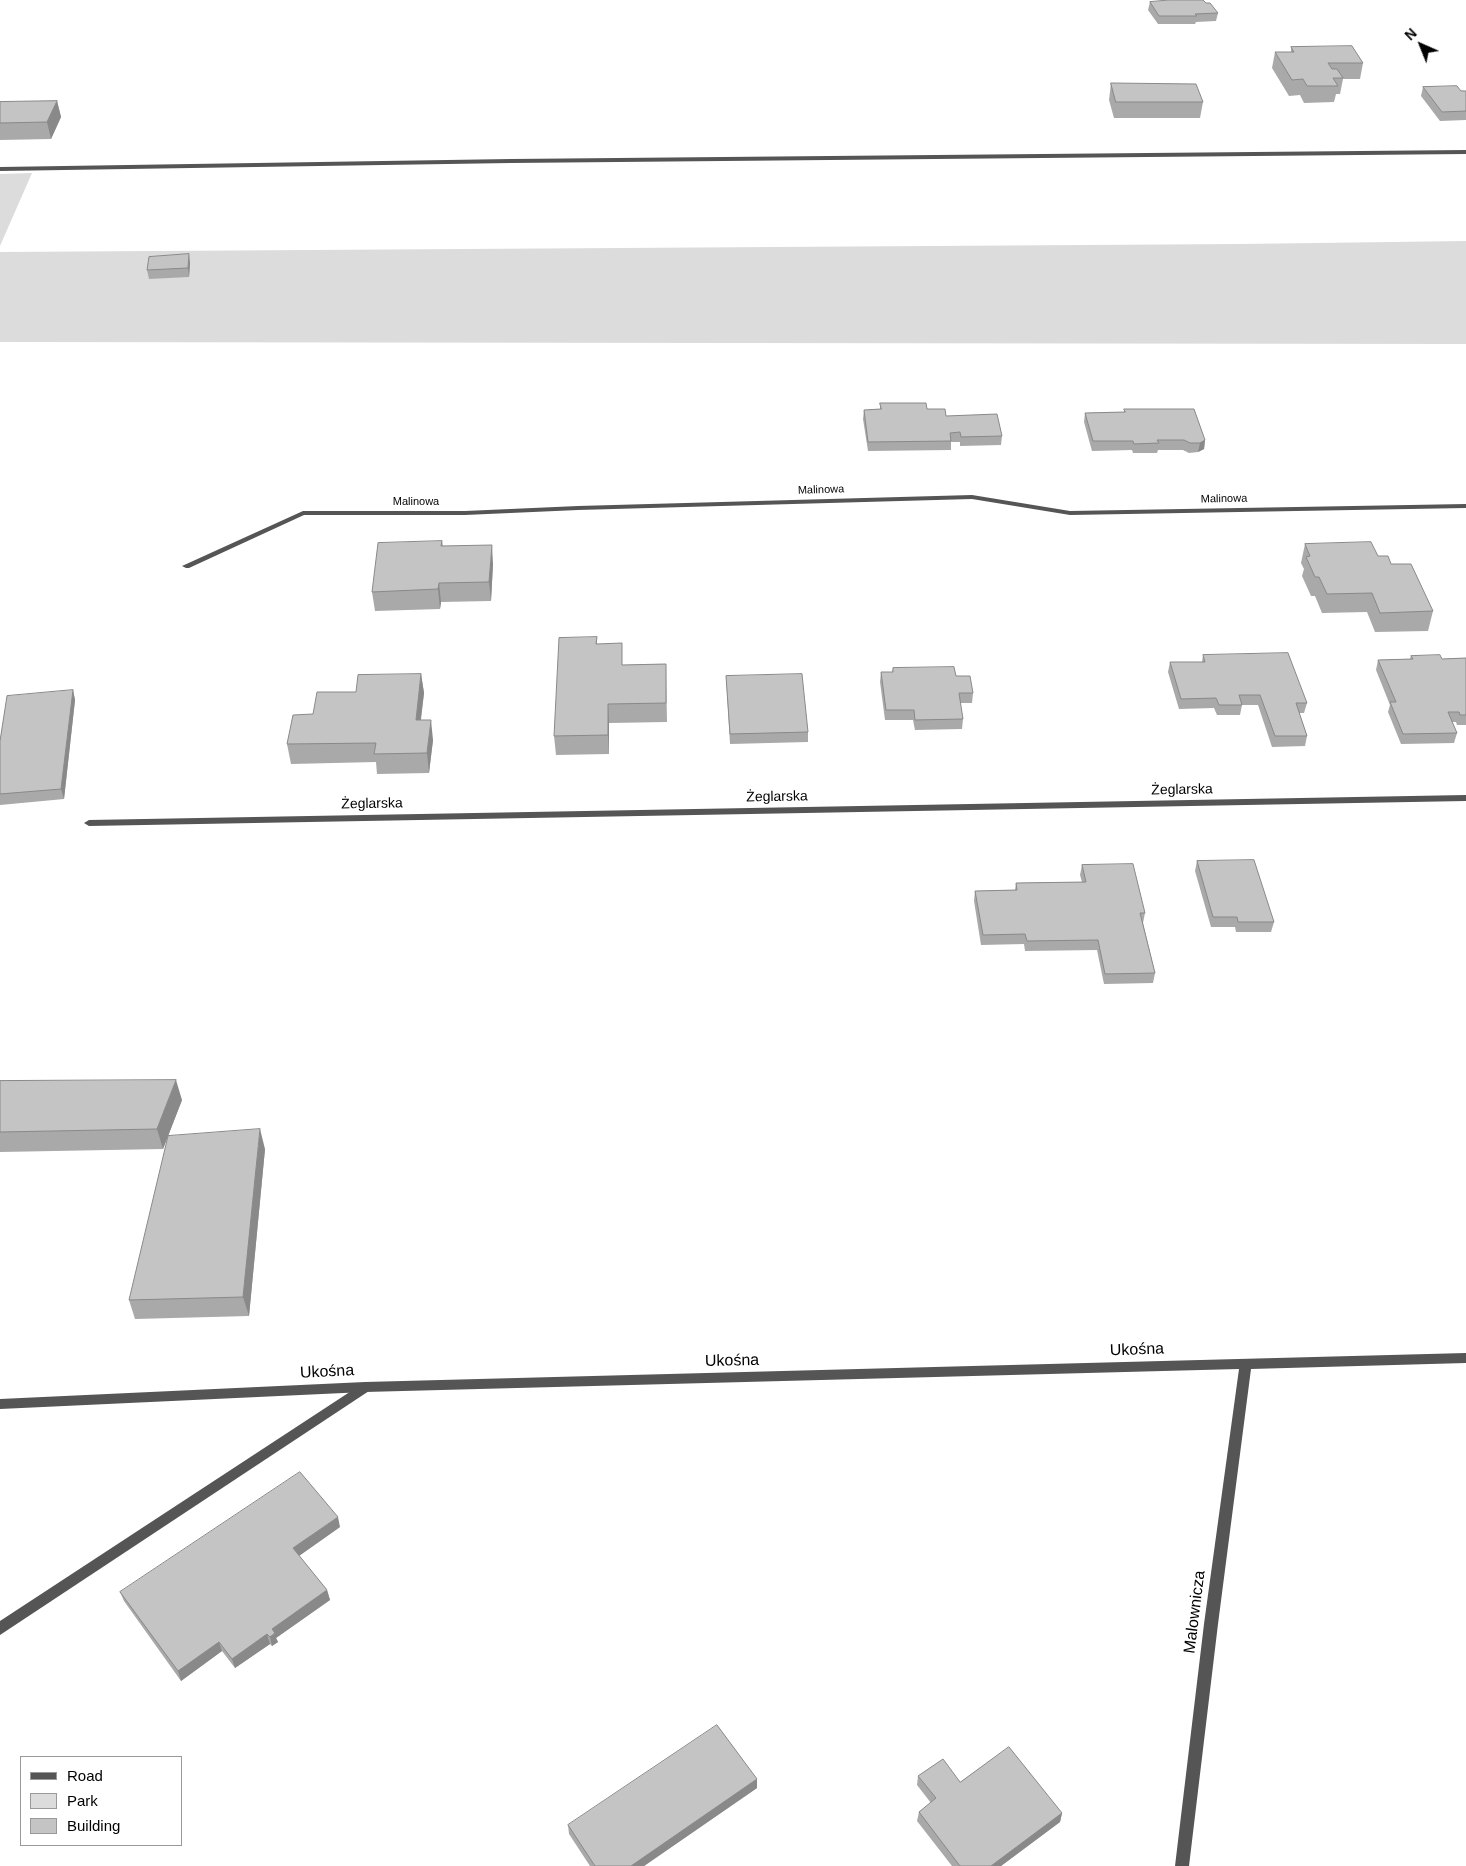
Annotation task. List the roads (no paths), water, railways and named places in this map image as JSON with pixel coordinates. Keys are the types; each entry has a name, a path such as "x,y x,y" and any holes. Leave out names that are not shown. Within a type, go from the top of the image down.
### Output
{"street":[{"path":"0,169 551,161 1466,152"},
{"name":"Malinowa","path":"186,566 303,513 464,514 578,508 972,497 1070,513 1466,506"},
{"name":"Żeglarska","path":"89,823 1466,798"},
{"name":"Ukośna","path":"0,1404 365,1387 1466,1358"},
{"name":"Malownicza","path":"1182,1866 1211,1624 1246,1364"},
{"path":"0,1629 365,1387"}]}
